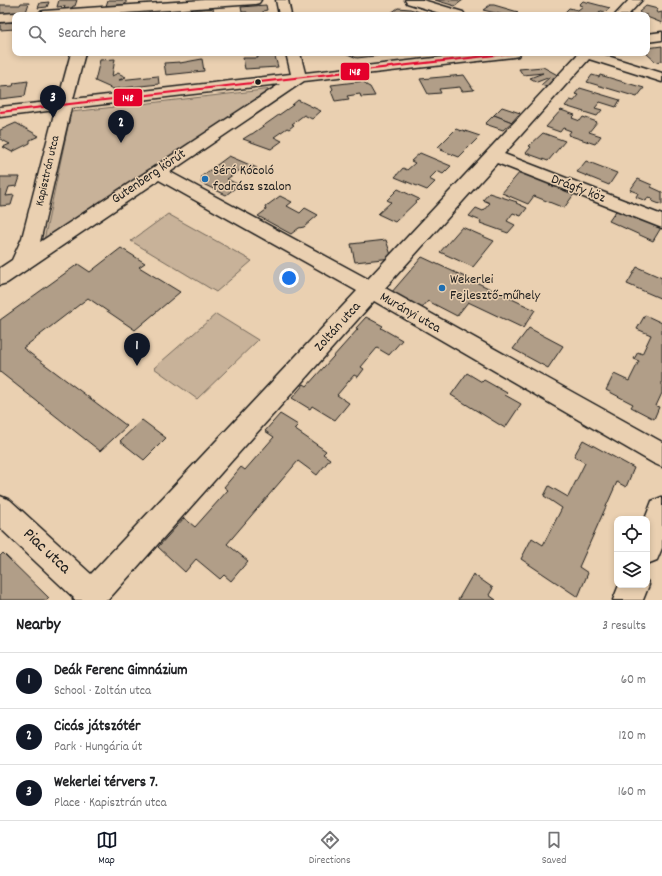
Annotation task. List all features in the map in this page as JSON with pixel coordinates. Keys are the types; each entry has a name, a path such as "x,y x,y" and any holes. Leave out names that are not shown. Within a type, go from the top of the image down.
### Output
{"street":[{"path":"67,12 90,9 255,0"},
{"path":"282,0 284,12"},
{"path":"412,0 450,12"},
{"path":"624,12 636,0"},
{"path":"0,18 12,17"},
{"path":"650,38 662,36"},
{"name":"Kapisztrán utca","path":"20,264 32,238 77,56"},
{"path":"294,56 299,78"},
{"path":"0,112 487,56"},
{"name":"Zoltán utca","path":"90,598 494,156 582,56"},
{"path":"594,56 662,78"},
{"name":"Gutenberg körút","path":"0,278 299,78"},
{"name":"Drágfy köz","path":"494,156 662,222"},
{"name":"Murányi utca","path":"157,172 372,290 662,455"},
{"name":"Piac utca","path":"0,509 90,598"},
{"path":"650,542 662,510"},
{"path":"628,600 633,588"}],"shaded area":[{"path":"272,89 44,240 71,112"},
{"path":"168,214 252,261 216,292 131,241"},
{"path":"216,314 258,340 197,399 154,368"}],"building":[{"path":"59,0 77,0 75,6 64,9 65,6 57,7"},
{"path":"108,0 126,0 126,4 106,6"},
{"path":"435,0 463,0 455,6"},
{"path":"583,1 610,8 605,12 565,12 569,8 578,10 583,6 579,5"},
{"path":"49,2 47,7 38,8 40,3"},
{"path":"21,3 29,3 26,12 0,14 0,5 20,5"},
{"path":"266,5 267,10 263,12 242,12 241,7"},
{"path":"490,5 494,5 518,12 491,12 483,10"},
{"path":"646,6 658,9 656,12 662,12 662,23 650,18 650,12 639,12"},
{"path":"213,8 214,12 185,12 185,10"},
{"path":"398,8 420,12 392,12"},
{"path":"12,22 12,29 0,30 0,23"},
{"path":"662,46 662,61 656,62 649,56 650,48"},
{"path":"258,56 275,56 278,67 245,69 243,58 258,58"},
{"path":"352,56 375,56 357,58"},
{"path":"115,59 112,76 118,73 126,77 119,80 158,76 159,84 113,89 95,81 100,60"},
{"path":"202,59 204,71 166,75 164,63 180,63"},
{"path":"543,67 563,78 553,89 541,85 550,77 537,82 530,78 543,73 523,75 519,69"},
{"path":"464,75 474,90 462,91 460,87 439,89 441,93 428,94 420,79"},
{"path":"592,75 599,77 600,75 644,88 637,97 587,82"},
{"path":"28,81 25,96 0,99 0,87 13,86 14,83"},
{"path":"364,81 366,85 370,87 375,96 361,97 360,94 347,96 349,99 335,101 331,91 333,89 331,85"},
{"path":"580,88 620,100 616,107 600,102 595,108 602,110 597,116 565,106 570,100 574,101 579,95 575,94"},
{"path":"298,100 321,111 312,119 304,115 292,124 294,125 289,129 287,128 274,137 282,141 271,149 243,139 293,105"},
{"path":"502,107 520,113 512,122 494,115"},
{"path":"561,110 575,115 572,118 580,121 583,117 597,122 589,132 601,136 595,144 568,135 571,131 563,128 560,132 546,127"},
{"path":"494,115 512,122 503,130 485,124"},
{"path":"16,123 39,136 30,140 30,143 12,152 3,147 10,144 0,139 0,130"},
{"path":"456,129 480,136 459,157 441,150 443,149 438,147"},
{"path":"543,133 565,141 548,161 526,153 531,147 529,146"},
{"path":"420,153 451,166 443,174 437,171 429,179 435,182 427,190 395,177 403,168 407,170 415,163 411,161"},
{"path":"229,156 257,168 250,174 240,170 227,179 239,185 226,195 201,183 202,176"},
{"path":"586,161 617,173 609,185 577,172"},
{"path":"520,172 577,190 564,208 534,196 528,204 502,193"},
{"path":"0,177 20,177 17,186 9,187 6,196 14,195 11,205 0,206"},
{"path":"638,179 652,185 651,187 662,192 662,205 652,201 653,199 648,197 646,201 636,197 638,193 630,190"},
{"path":"398,189 419,199 395,222 378,214 391,202 387,200"},
{"path":"489,193 517,202 516,203 527,208 521,216 513,213 507,221 515,225 508,233 480,223 481,221 469,216 476,208 483,211 490,203 483,200"},
{"path":"280,196 292,202 287,206 300,213 305,208 318,215 304,227 299,228 291,234 258,216 266,210 265,207"},
{"path":"618,208 662,226 653,241 609,221"},
{"path":"462,227 494,241 473,267 440,252"},
{"path":"386,240 392,258 355,262 351,244"},
{"path":"121,248 145,263 139,267 180,292 135,330 88,298 23,348 127,426 100,451 0,372 0,320 78,264 90,272"},
{"name":"Wekerlei Fejlesztő-műhely","path":"422,257 535,310 523,328 468,302 457,316 428,301 422,308 391,293"},
{"path":"637,267 662,278 662,299 627,284"},
{"path":"645,315 662,323 662,393 656,406 659,407 654,419 631,407 633,404 606,390 614,374 629,381 639,361 634,359 638,352 642,354 651,335 637,329"},
{"path":"366,317 383,326 381,328 402,340 389,355 377,348 361,367 364,369 358,377 354,375 337,395 349,403 335,420 312,406 310,409 292,398 304,384 307,386 358,329 356,328"},
{"path":"529,328 563,346 548,368 513,349"},
{"path":"467,373 482,382 484,380 507,393 505,395 521,404 505,428 451,395"},
{"path":"280,414 298,425 294,429 326,451 323,454 330,459 317,475 298,461 227,544 248,561 231,581 224,575 220,579 196,559 185,572 158,547 184,518 195,527 228,490 224,487 241,467 245,470 274,437 265,431"},
{"path":"142,420 166,438 144,460 120,441"},
{"path":"583,440 634,468 626,487 617,482 579,567 588,573 578,597 521,559 532,538 543,545 562,508 544,496 549,486 568,497 585,463 574,456"},
{"path":"3,553 49,598 47,600 0,600 0,556"},
{"path":"473,574 493,588 489,595 496,600 458,600"}],"transit line":[{"name":"148","path":"0,112 487,56"}],"place":[{"name":"Wekerlei térvers 7.","path":"53,118"},
{"name":"Cicás játszótér","path":"121,143"},
{"name":"Séró Kócoló fodrász szalon","path":"205,179"},
{"name":"Wekerlei Fejlesztő-műhely","path":"442,288"},
{"name":"Deák Ferenc Gimnázium","path":"137,366"}]}
